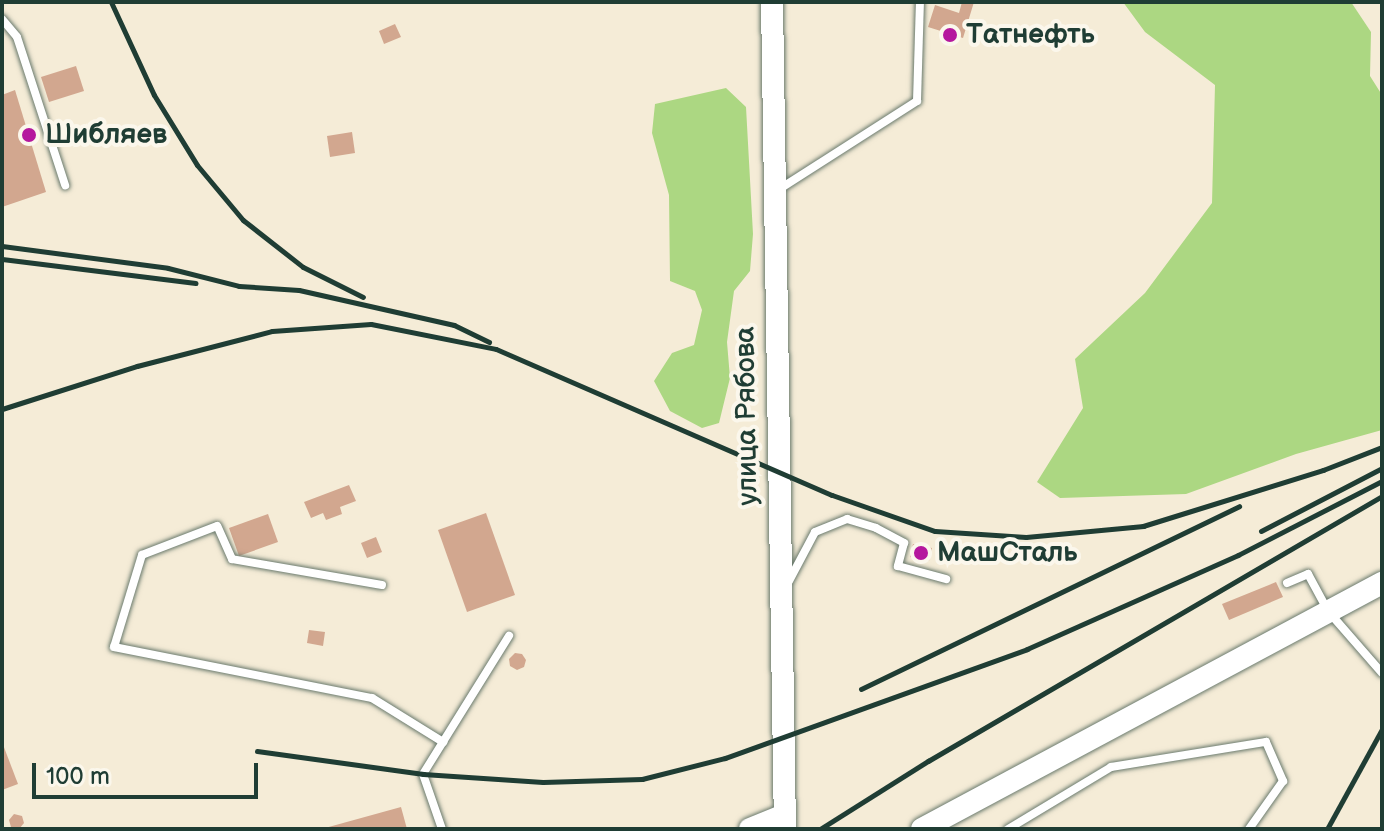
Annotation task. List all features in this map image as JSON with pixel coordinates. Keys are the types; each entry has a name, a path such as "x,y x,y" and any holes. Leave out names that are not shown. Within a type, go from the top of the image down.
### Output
{"main road":[{"name":"улица Рябова","path":"772,2 784,822"},
{"path":"922,829 1382,583"},
{"path":"750,829 784,822"}],"lane":[{"path":"774,192 917,101 920,2"},
{"path":"2,19 17,37 65,185"},
{"path":"780,600 815,532 847,519 876,528 904,543 898,566 946,579"},
{"path":"382,585 232,559 217,526 142,555 114,647 372,698 443,742"},
{"path":"1287,583 1308,574 1328,611 1382,673"},
{"path":"442,829 423,774 509,636"},
{"path":"1008,829 1111,767 1266,742 1283,781 1249,829"}],"green space":[{"path":"1123,2 1351,2 1371,32 1370,76 1382,95 1382,430 1296,454 1186,494 1060,498 1037,482 1083,408 1075,359 1145,293 1212,203 1215,85 1145,32"},
{"path":"726,88 746,107 753,234 750,271 734,291 727,342 730,378 719,423 702,428 670,411 654,381 672,353 694,345 702,310 695,291 670,281 669,195 652,133 655,104"}],"building":[{"path":"962,2 974,2 963,38 928,27 935,5 959,13"},
{"path":"395,24 401,37 384,44 379,31"},
{"path":"76,66 84,91 49,102 41,77"},
{"path":"15,90 46,192 2,207 2,95"},
{"path":"352,132 355,153 330,157 327,136"},
{"path":"349,485 356,501 340,507 342,514 326,520 323,513 311,518 304,502"},
{"path":"486,513 515,595 467,612 438,530"},
{"path":"268,514 278,542 239,556 229,528"},
{"path":"376,537 382,552 367,558 361,543"},
{"name":"МашСталь","path":"913,544 932,548 929,561 910,557"},
{"path":"1276,582 1283,597 1229,620 1222,604"},
{"path":"309,630 325,632 323,646 307,643"},
{"path":"515,653 522,654 526,660 524,667 517,670 510,666 509,659"},
{"path":"2,742 18,784 2,790"},
{"path":"401,807 407,829 325,829 325,828"},
{"path":"14,814 22,816 24,823 19,829 11,827 9,820"}],"railway":[{"path":"111,2 154,95 197,165 243,220 303,267 363,297"},
{"path":"2,246 168,268 239,286 299,290 454,325 489,342"},
{"path":"2,259 196,283"},
{"path":"2,409 137,366 272,331 371,324 496,349 832,495 935,531 1026,537 1143,526 1323,470 1382,447"},
{"path":"1261,531 1382,468"},
{"path":"257,751 423,774 543,782 642,779 725,758 1027,649 1238,555 1382,481"},
{"path":"820,829 928,761 1382,496"},
{"path":"861,689 1239,506"},
{"path":"1327,829 1382,729"}],"place":[{"name":"Татнефть","path":"950,35"},
{"name":"Шибляев","path":"29,135"},
{"name":"МашСталь","path":"921,553"}]}
